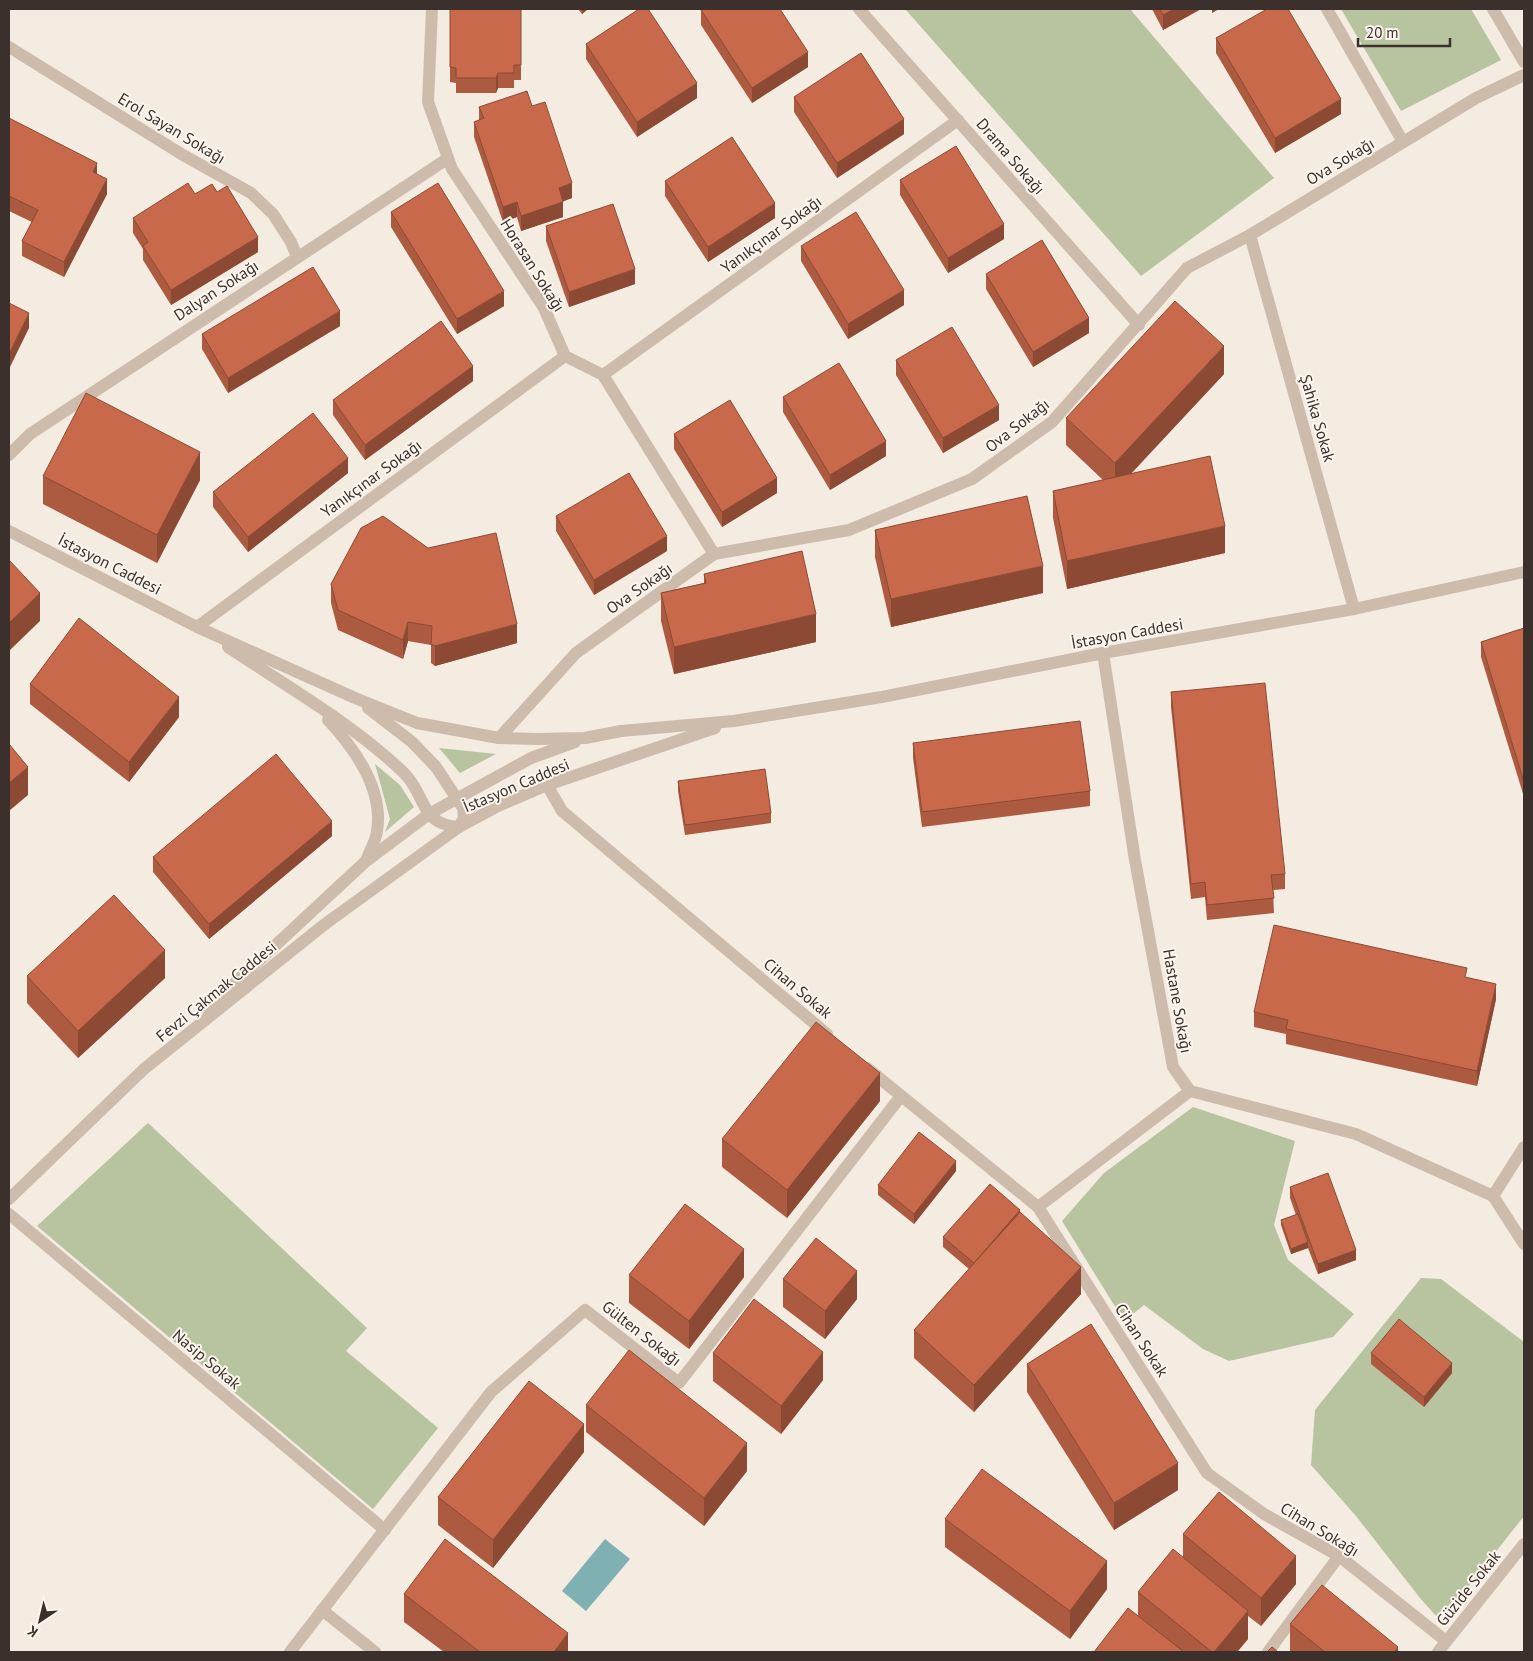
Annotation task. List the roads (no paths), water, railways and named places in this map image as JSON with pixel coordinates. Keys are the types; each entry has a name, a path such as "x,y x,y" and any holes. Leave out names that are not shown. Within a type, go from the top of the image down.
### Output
{"street":[{"name":"Horasan Sokağı","path":"432,9 428,102 447,159 544,308 565,356"},
{"path":"1327,9 1403,142"},
{"path":"1493,9 1524,62"},
{"name":"Drama Sokağı","path":"861,10 1138,325"},
{"name":"Erol Sayan Sokağı","path":"9,47 183,155 251,194 273,214 291,242 297,256"},
{"name":"Ova Sokağı","path":"499,738 576,653 714,554 849,530 972,479 1052,422 1188,268 1250,235 1476,98 1524,75"},
{"name":"Yanıkçınar Sokağı","path":"603,375 958,120"},
{"name":"Dalyan Sokağı","path":"9,455 30,434 297,256 447,159"},
{"name":"Şahika Sokak","path":"1250,235 1354,610"},
{"path":"565,356 603,375 714,554"},
{"name":"Yanıkçınar Sokağı","path":"197,626 565,356"},
{"name":"İstasyon Caddesi","path":"9,531 197,626 355,698 417,723 499,738 585,738 621,731 734,721 882,697 1103,653 1354,610 1524,572"},
{"name":"İstasyon Caddesi","path":"197,626 374,747 405,773 434,821 444,826 459,827 498,806 547,785 734,721"},
{"name":"Hastane Sokağı","path":"1103,653 1135,860 1173,1068 1190,1091"},
{"path":"355,698 412,742 436,768 458,799 464,813 459,827"},
{"path":"312,704 347,741 365,769 373,791 377,806 377,832 365,862"},
{"path":"144,1069 319,902 365,862 429,814 531,758 585,738"},
{"name":"Cihan Sokak","path":"547,785 562,811 835,1040"},
{"name":"Fevzi Çakmak Caddesi","path":"9,1199 144,1069 325,924 459,827"},
{"name":"Cihan Sokak","path":"857,1059 1038,1207 1207,1473 1223,1485"},
{"path":"1038,1207 1190,1091 1356,1134 1494,1196 1524,1244"},
{"name":"Gülten Sokağı","path":"290,1652 491,1392 585,1310 679,1383 901,1096"},
{"path":"1494,1196 1524,1147"},
{"name":"Nasip Sokak","path":"9,1214 384,1530"},
{"name":"Cihan Sokağı","path":"1223,1485 1264,1514 1339,1556 1446,1641"},
{"name":"Güzide Sokak","path":"1438,1652 1524,1544"},
{"path":"1268,1652 1339,1556"},
{"path":"322,1610 375,1652"}],"water":[{"path":"605,1539 630,1559 586,1611 562,1591"}]}
